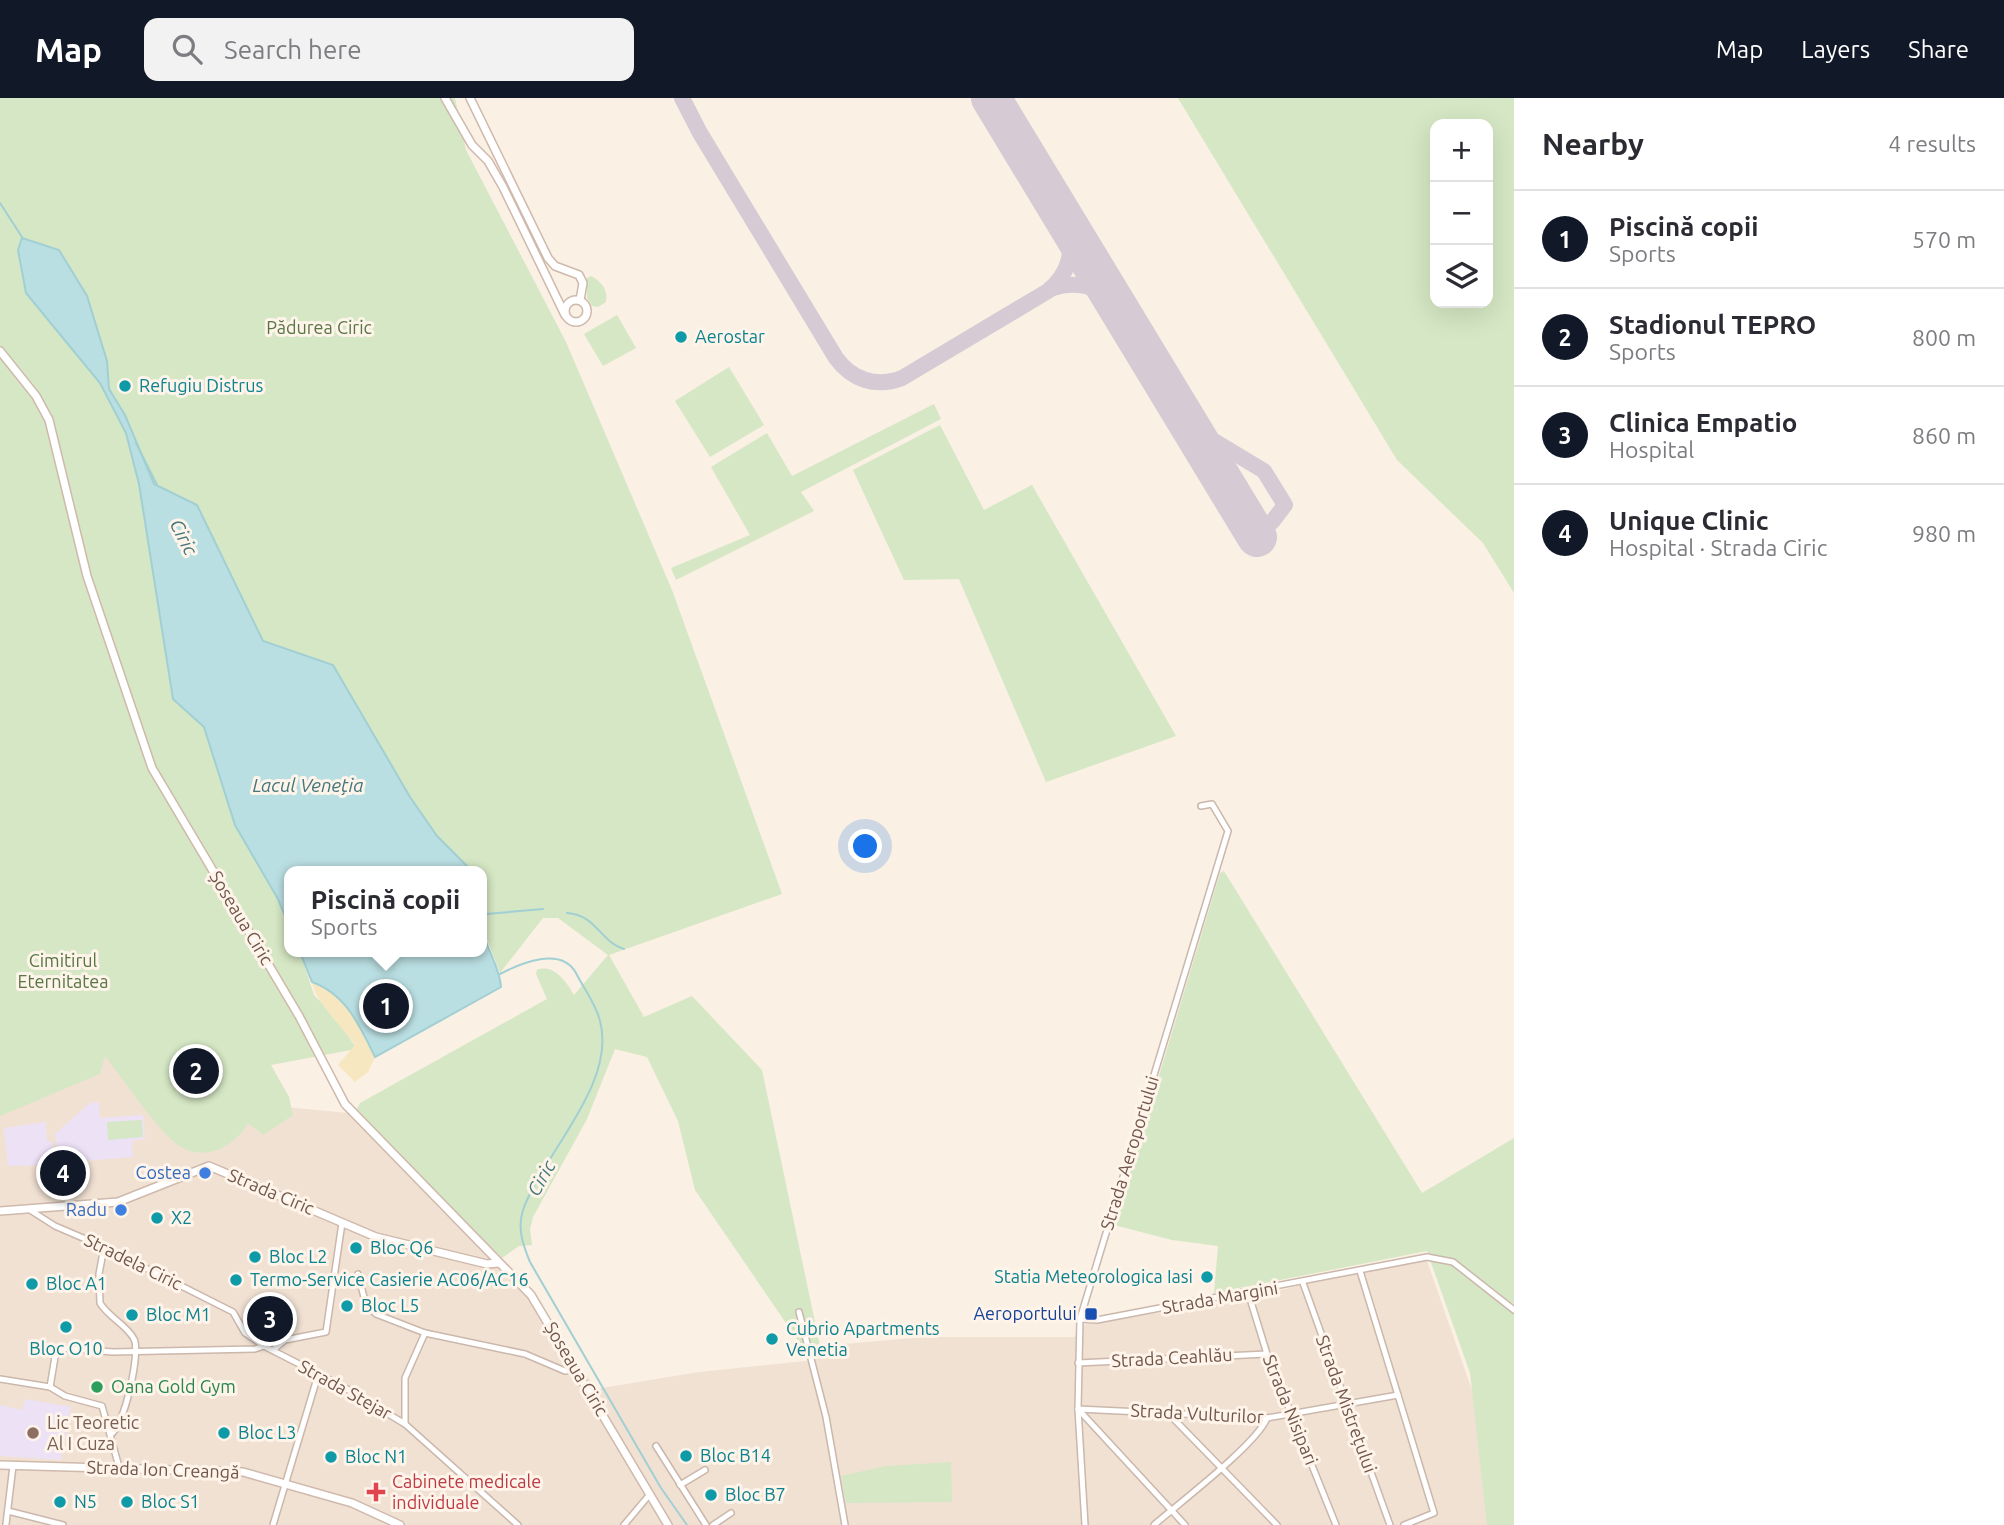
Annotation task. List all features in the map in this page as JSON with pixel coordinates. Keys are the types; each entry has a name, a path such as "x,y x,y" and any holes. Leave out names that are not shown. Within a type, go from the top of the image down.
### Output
{"street":[{"path":"445,98 471,145 488,161 565,315 573,323 583,320 587,310 576,300 556,296"},
{"path":"470,98 548,258 555,267 579,275 583,283 576,300 567,303 565,315"},
{"name":"Șoseaua Ciric","path":"0,351 36,396 49,420 88,576 152,768 299,1016 345,1104 539,1306 668,1525"},
{"name":"Strada Aeroportului","path":"1085,1525 1078,1409 1080,1319 1227,831 1212,804 1201,806"},
{"name":"Strada Ciric","path":"0,1211 127,1200 209,1166 376,1237 487,1264 499,1262"},
{"name":"Stradela Ciric","path":"30,1210 55,1226 104,1247 233,1312 245,1333 264,1346"},
{"path":"273,1350 285,1340 326,1332 342,1223"},
{"path":"104,1247 99,1274 100,1303 133,1337 136,1349 123,1416 117,1431 111,1434"},
{"name":"Strada Margini","path":"1080,1319 1097,1321 1427,1257 1453,1262 1514,1310"},
{"path":"1360,1271 1434,1514 1404,1525"},
{"path":"358,1274 369,1310 425,1333 525,1354 565,1371 576,1370"},
{"name":"Strada Mistrețului","path":"1303,1283 1390,1525"},
{"name":"Strada Nisipari","path":"1248,1293 1267,1354 1336,1525"},
{"path":"799,1312 826,1417 845,1525"},
{"path":"405,1424 405,1378 425,1333"},
{"path":"50,1387 55,1357 61,1348 113,1352 136,1349 228,1350 264,1346"},
{"name":"Strada Stejar","path":"264,1346 405,1424 518,1525"},
{"name":"Strada Ceahlău","path":"1078,1363 1267,1354"},
{"path":"272,1525 318,1375"},
{"path":"0,1379 50,1387 65,1396 102,1406 119,1467"},
{"name":"Strada Vulturilor","path":"1078,1409 1267,1418 1398,1395"},
{"path":"1078,1409 1185,1525"},
{"path":"1166,1412 1277,1525"},
{"path":"1154,1525 1220,1468 1258,1432 1267,1418"},
{"path":"656,1446 706,1525"},
{"name":"Strada Ion Creangă","path":"0,1465 243,1472 352,1503 400,1525"},
{"path":"5,1524 13,1466"},
{"path":"680,1485 705,1470"},
{"path":"624,1525 650,1494"},
{"path":"8,1511 64,1525"},
{"path":"713,1525 731,1513"}],"shaded area":[{"path":"0,783 263,1105 349,1113 537,1301 596,1389 699,1372 815,1360 820,1346 925,1337 1074,1337 1086,1324 1236,1301 1425,1255 1514,1511 1514,1525 0,1525"},
{"path":"99,1102 100,1118 143,1115 145,1139 132,1141 133,1157 58,1163 55,1134 90,1103"},
{"path":"46,1122 47,1141 52,1142 55,1165 8,1166 4,1128"},
{"name":"Lic Teoretic Al I Cuza","path":"25,1399 71,1407 61,1460 0,1456 0,1405 22,1410"}],"green space":[{"name":"Pădurea Ciric","path":"0,98 455,98 466,150 566,342 672,590 782,894 609,955 644,1017 692,996 762,1070 820,1346 814,1364 695,1190 678,1121 647,1057 615,1049 587,1119 533,1217 530,1229 532,1245 519,1246 502,1258 356,1111 360,1103 547,999 536,974 537,970 549,969 554,972 564,980 574,995 608,955 558,918 543,918 500,973 487,939 487,866 467,866 437,836 410,797 333,665 263,641 197,505 154,484 125,415 109,389 107,361 87,296 59,250 26,293 100,383 126,433 139,484 173,698 204,727 235,825 278,899 284,914 284,957 302,957 314,995 333,1014 355,1046 351,1050 271,1065 289,1097 293,1115 263,1135 248,1123 227,1145 208,1152 188,1150 169,1137 105,1056 100,1074 0,1116"},
{"path":"1178,98 1514,98 1514,593 1483,543 1397,460"},
{"path":"591,276 601,284 606,294 606,302 598,307 592,306 587,298 587,278"},
{"path":"617,315 636,348 603,366 584,334"},
{"name":"Aerostar","path":"729,367 764,425 710,457 675,401"},
{"path":"934,404 941,419 801,492 814,511 676,580 671,568 750,535 711,467 767,433 792,476"},
{"path":"940,425 984,510 1032,485 1176,736 1046,782 959,579 904,580 853,470"},
{"path":"1224,871 1422,1193 1514,1138 1514,1525 1487,1525 1470,1373 1427,1251 1214,1293 1218,1246 1172,1240 1114,1225 1220,873"},
{"path":"142,1120 143,1137 108,1140 107,1122"},
{"path":"951,1462 952,1502 846,1503 841,1476 886,1466"}],"sand":[{"path":"312,982 334,994 351,1012 375,1057 368,1072 355,1082 338,1065 355,1045 318,998"}],"water":[{"name":"Lacul Veneția","path":"22,238 59,250 87,296 107,361 109,389 125,415 154,484 197,505 263,641 333,665 410,797 437,836 467,866 284,866 284,914 235,825 204,727 173,699 139,484 126,433 100,383 26,293 18,250"},
{"path":"487,945 498,971 501,987 375,1057 351,1012 334,994 312,982 302,957 487,957"}],"waterway":[{"name":"Ciric","path":"0,203 22,237"},
{"name":"Ciric","path":"136,443 157,485"},
{"path":"487,914 543,909"},
{"path":"567,913 585,918 609,941 624,949"},
{"name":"Ciric","path":"500,974 540,959 561,960 576,973 598,1015 602,1045 598,1069 575,1118 533,1188 521,1217 522,1236 530,1262 661,1488 687,1525"}],"taxiway":[{"path":"682,98 700,133 836,358 849,372 865,380 883,382 902,378 1048,291 1061,278 1068,262 1070,245 1067,227"},
{"path":"1050,289 1068,285 1085,286 1101,292 1115,304"},
{"path":"1154,368 1196,430 1264,471 1285,505 1272,522 1250,526 1232,513 1229,491"}],"runway":[{"path":"991,98 1257,537"}],"place":[{"name":"Aerostar","path":"681,337"},
{"name":"Refugiu Distrus","path":"125,386"},
{"name":"Piscină copii","path":"386,1006"},
{"name":"Stadionul TEPRO","path":"196,1071"},
{"name":"Unique Clinic","path":"63,1173"},
{"name":"Costea","path":"205,1173"},
{"name":"Radu","path":"121,1210"},
{"name":"X2","path":"157,1218"},
{"name":"Bloc Q6","path":"356,1248"},
{"name":"Bloc L2","path":"255,1257"},
{"name":"Statia Meteorologica Iasi","path":"1207,1277"},
{"name":"Termo-Service Casierie AC06/AC16","path":"236,1280"},
{"name":"Bloc A1","path":"32,1284"},
{"name":"Bloc L5","path":"347,1306"},
{"name":"Aeroportului","path":"1091,1314"},
{"name":"Bloc M1","path":"132,1315"},
{"name":"Clinica Empatio","path":"270,1319"},
{"name":"Bloc O10","path":"66,1327"},
{"name":"Cubrio Apartments Venetia","path":"772,1339"},
{"name":"Oana Gold Gym","path":"97,1387"},
{"name":"Lic Teoretic Al I Cuza","path":"33,1433"},
{"name":"Bloc L3","path":"224,1433"},
{"name":"Bloc B14","path":"686,1456"},
{"name":"Bloc N1","path":"331,1457"},
{"name":"Cabinete medicale individuale","path":"376,1492"},
{"name":"Bloc B7","path":"711,1495"},
{"name":"N5","path":"60,1502"},
{"name":"Bloc S1","path":"127,1502"}],"park label":[{"name":"Cimitirul Eternitatea","path":"63,971"}]}
